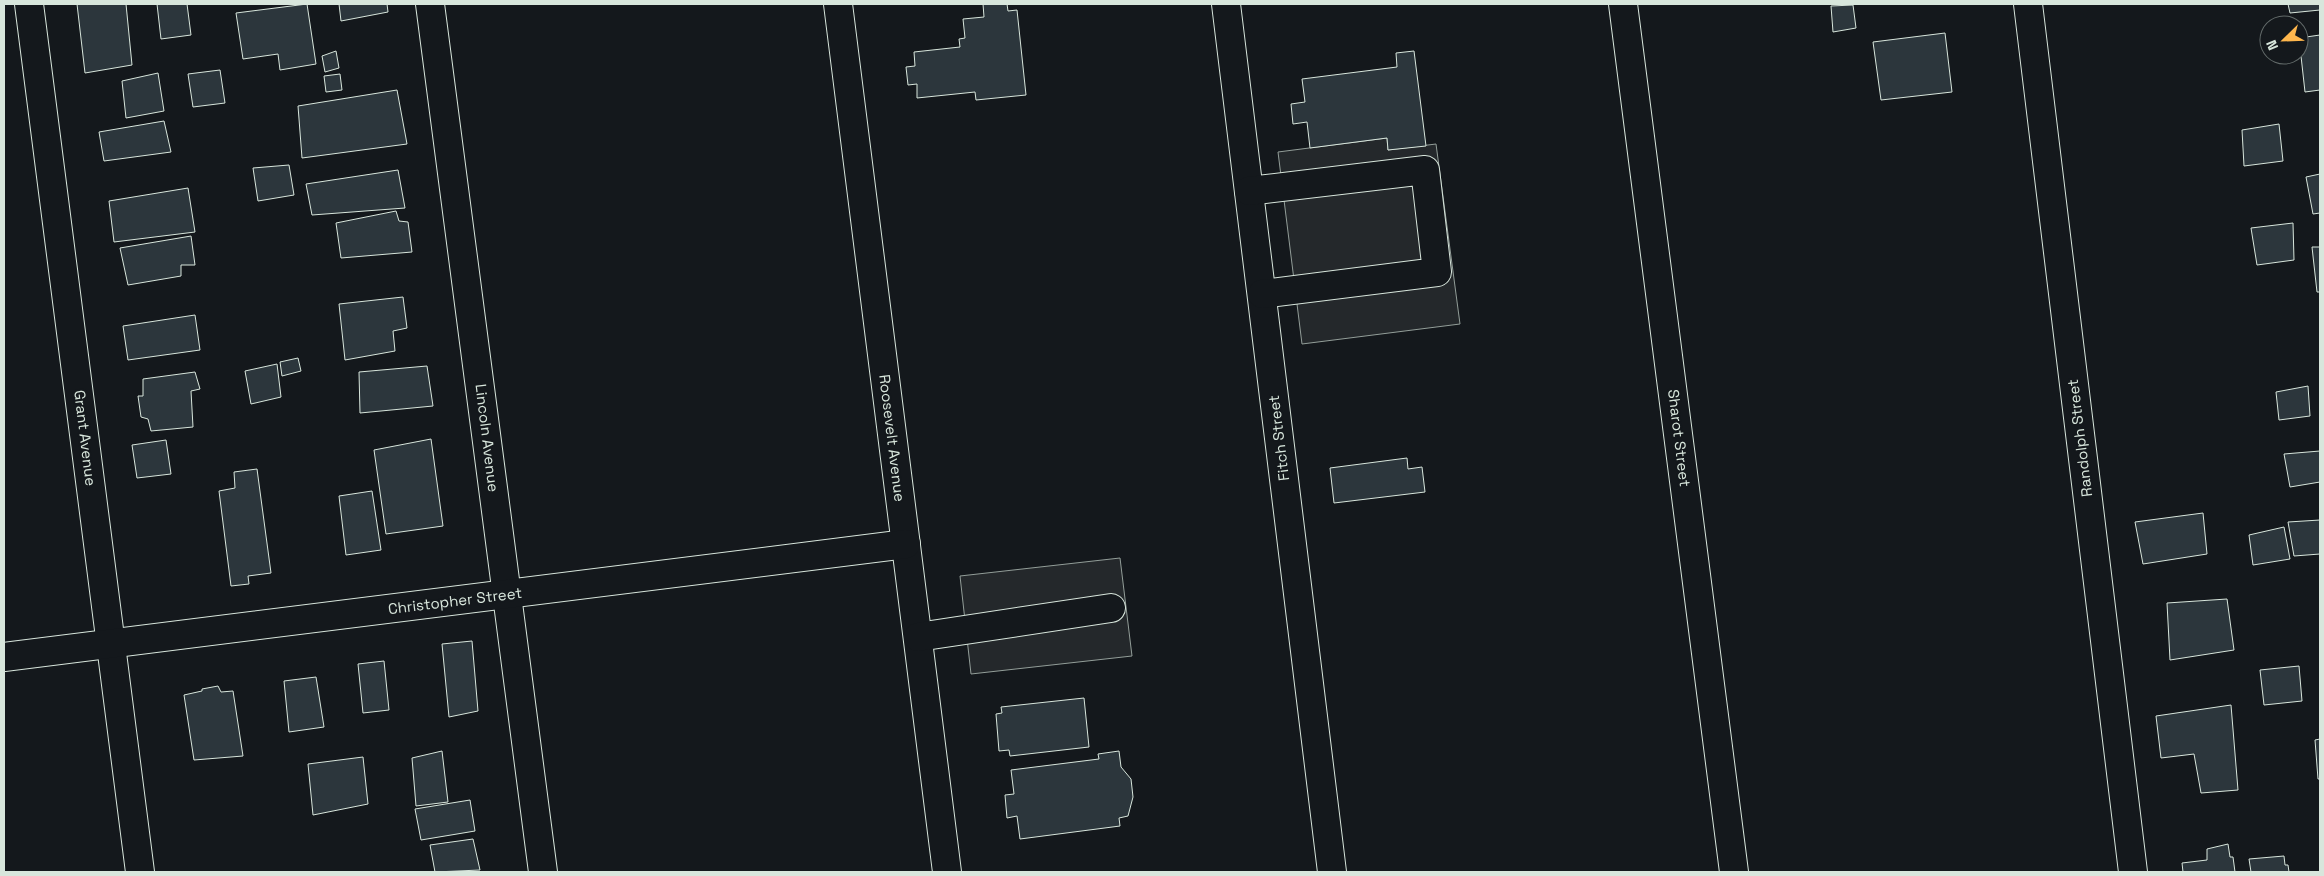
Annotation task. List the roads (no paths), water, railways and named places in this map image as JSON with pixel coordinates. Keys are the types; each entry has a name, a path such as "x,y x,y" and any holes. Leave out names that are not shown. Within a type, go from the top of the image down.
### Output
{"street":[{"name":"Grant Avenue","path":"29,4 140,872"},
{"name":"Lincoln Avenue","path":"430,4 543,872"},
{"name":"Roosevelt Avenue","path":"838,4 947,872"},
{"name":"Fitch Street","path":"1226,4 1332,872"},
{"name":"Sharot Street","path":"1623,4 1734,872"},
{"name":"Randolph Street","path":"2028,4 2133,872"},
{"path":"1249,191 1425,170 1437,272 1262,294"},
{"name":"Christopher Street","path":"4,657 906,544"},
{"path":"918,637 1111,608"}]}
